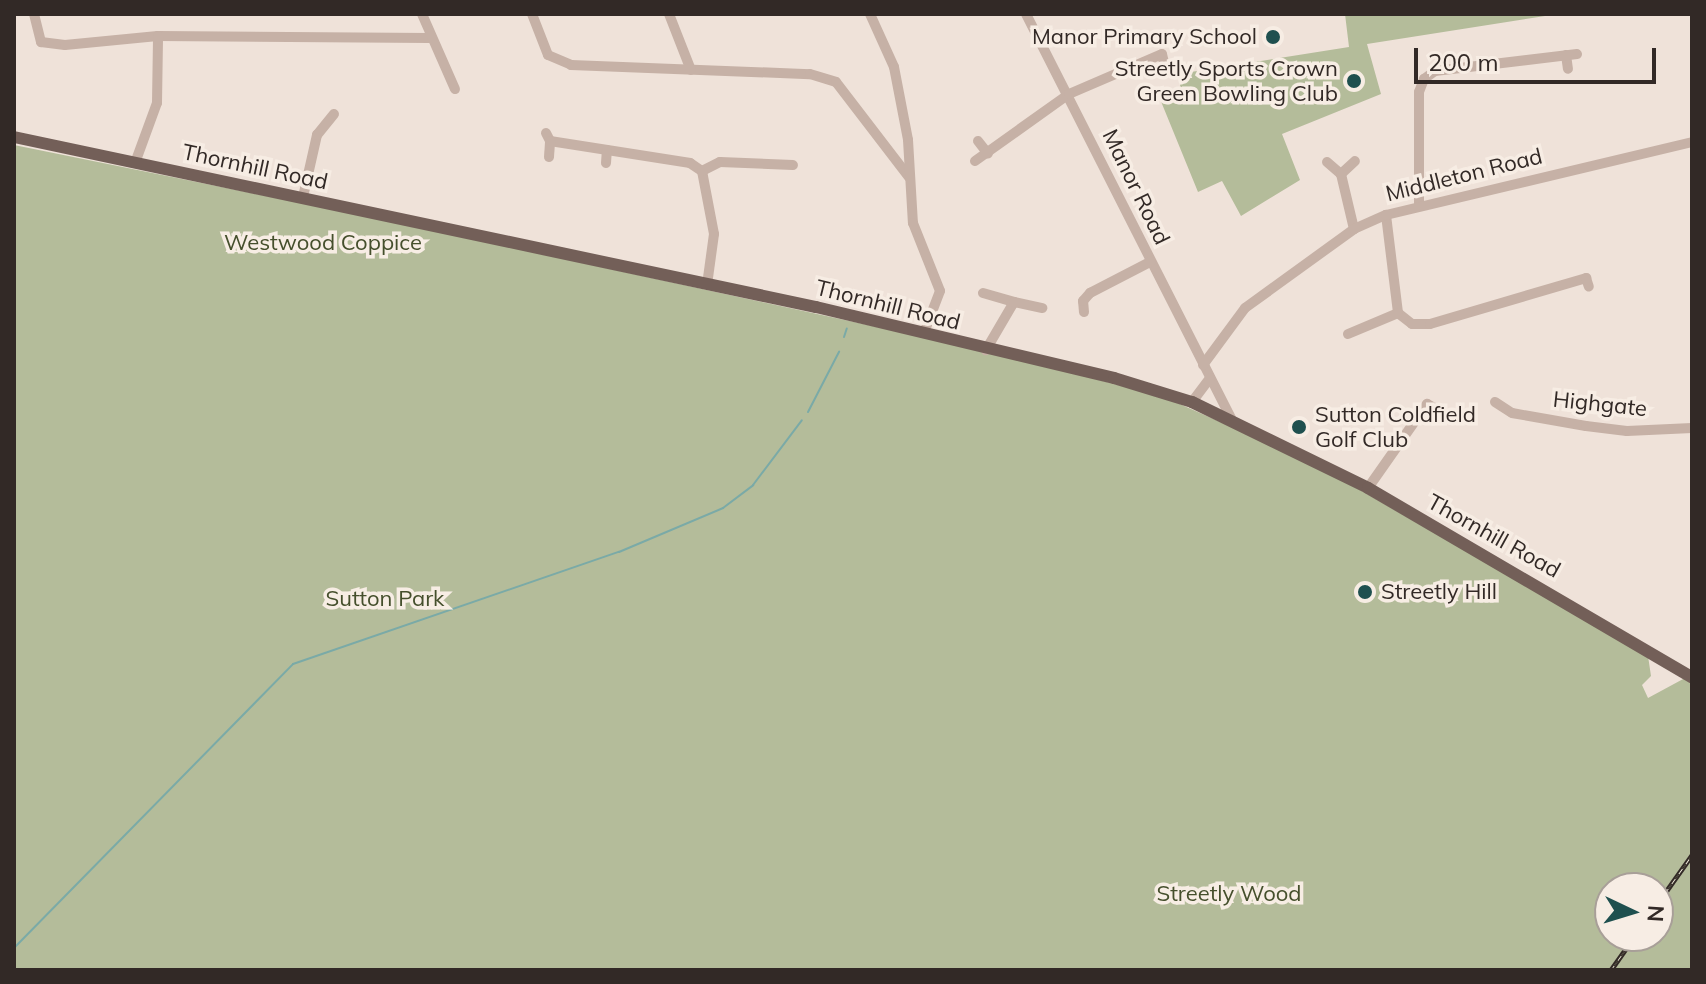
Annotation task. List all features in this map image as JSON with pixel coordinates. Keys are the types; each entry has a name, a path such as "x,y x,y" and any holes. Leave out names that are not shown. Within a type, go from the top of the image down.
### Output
{"main road":[{"name":"Thornhill Road","path":"14,137 924,333 1114,378 1192,402 1231,418 1368,488 1692,677"}],"street":[{"path":"34,14 41,42 65,45 158,36 429,38"},
{"path":"422,14 446,80 455,89"},
{"path":"532,14 548,55 558,61 810,74 836,82 909,177"},
{"path":"669,14 691,70"},
{"path":"870,14 894,67 913,223 940,291 924,333"},
{"name":"Manor Road","path":"1026,14 1231,418"},
{"path":"135,163 157,103 158,36"},
{"path":"975,161 1069,94 1162,54 1164,63"},
{"path":"1419,205 1419,92 1424,79 1435,71 1572,54 1568,69"},
{"path":"313,113 324,122"},
{"path":"303,197 324,122 334,114"},
{"path":"549,157 548,137 664,165 690,163 702,171 714,234 707,285"},
{"path":"978,141 988,154"},
{"name":"Middleton Road","path":"1203,365 1245,308 1354,229 1419,205 1692,142"},
{"path":"606,163 607,150"},
{"path":"1341,174 1355,161"},
{"path":"702,171 720,162 765,169 793,165"},
{"path":"1327,162 1341,174 1354,229"},
{"path":"1386,215 1398,313 1412,324 1430,324 1586,279"},
{"path":"1084,312 1083,301 1090,293 1150,262"},
{"path":"983,293 1042,308"},
{"path":"986,350 1014,302"},
{"path":"1348,334 1398,313"},
{"path":"1192,402 1210,378"},
{"name":"Highgate","path":"1504,403 1627,431 1692,428"},
{"path":"1368,488 1427,404 1440,411"}],"green space":[{"path":"1345,14 1558,14 1367,44 1381,94 1282,134 1300,180 1241,216 1222,181 1198,192 1160,99 1181,90 1178,74 1349,47"},
{"name":"Sutton Park","path":"14,145 390,221 992,352 1164,397 1315,464 1648,656 1651,676 1642,685 1648,698 1685,678 1692,682 1692,970 14,970"}],"waterway":[{"path":"844,337 847,328"},
{"path":"808,412 839,352"},
{"path":"14,948 293,664 619,552 723,508 753,485 802,420"}],"railway":[{"path":"1674,880 1692,855"},
{"path":"1611,970 1624,952"}],"place":[{"name":"Manor Primary School","path":"1273,37"},
{"name":"Streetly Sports Crown Green Bowling Club","path":"1354,81"},
{"name":"Sutton Coldfield Golf Club","path":"1299,427"},
{"name":"Streetly Hill","path":"1365,592"}],"park label":[{"name":"Westwood Coppice","path":"323,243"},
{"name":"Streetly Wood","path":"1229,894"}]}
